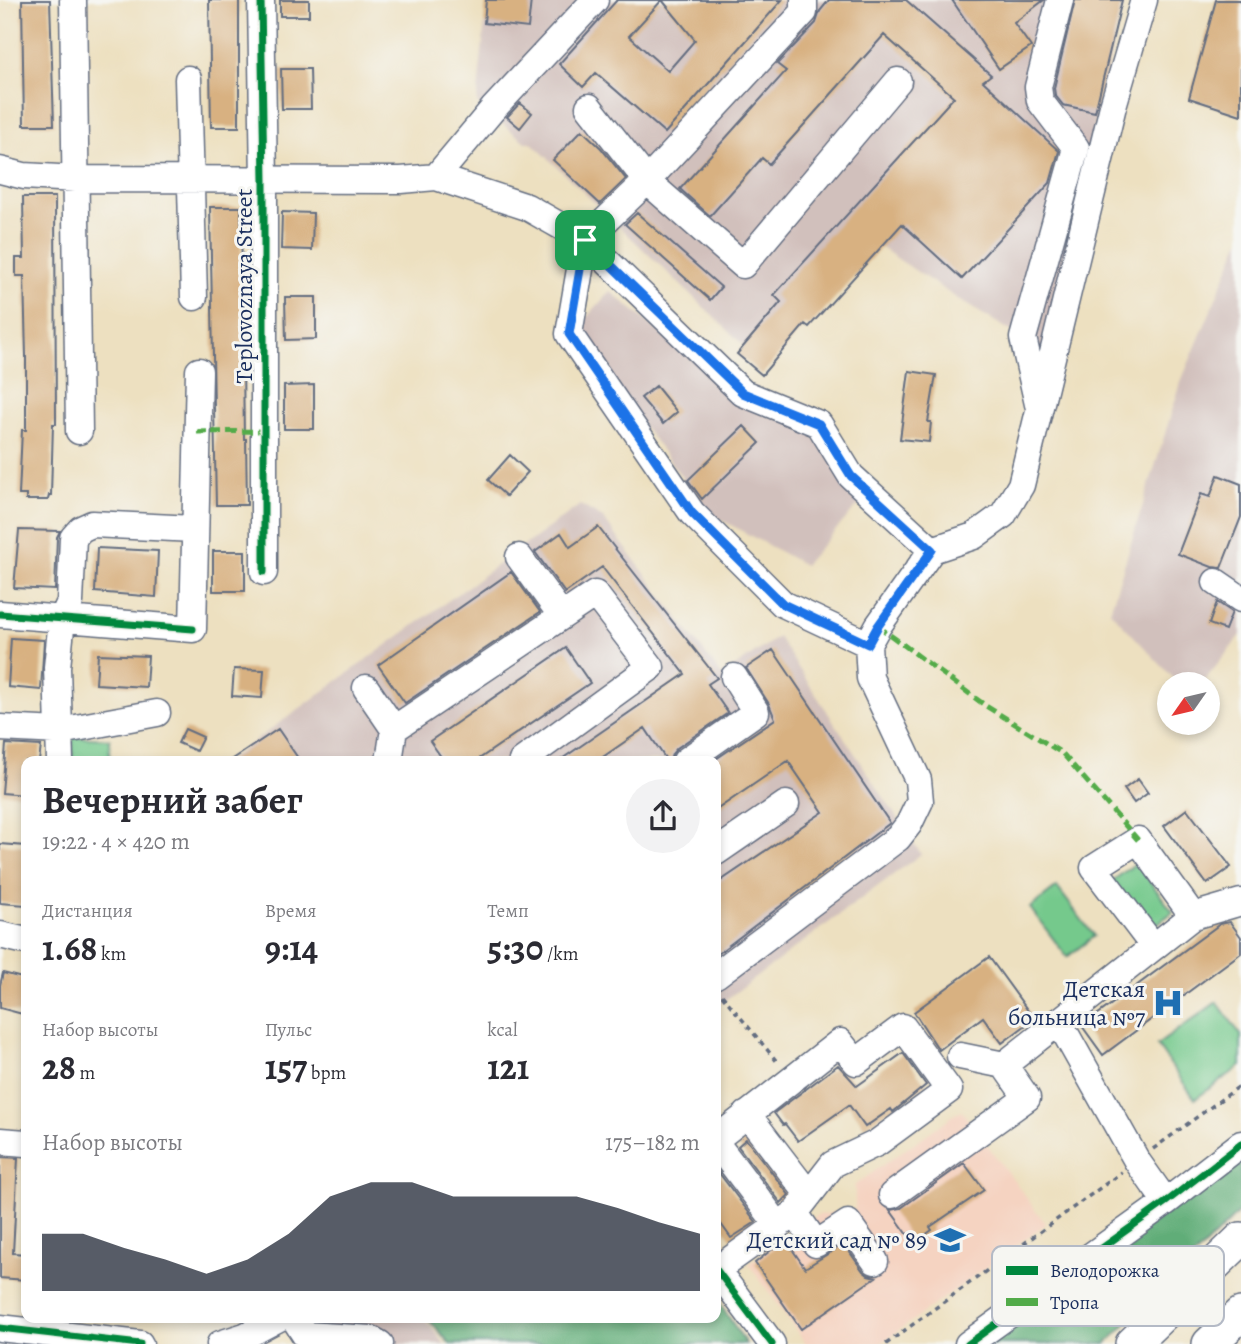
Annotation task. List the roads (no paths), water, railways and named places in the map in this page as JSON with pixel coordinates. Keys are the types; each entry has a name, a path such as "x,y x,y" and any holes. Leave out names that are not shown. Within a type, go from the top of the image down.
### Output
{"main road":[{"path":"1224,1255 1241,1239"},
{"path":"1132,1344 1151,1326"}],"street":[{"path":"73,0 79,431"},
{"name":"Teplovoznaya Street","path":"261,0 264,572"},
{"path":"436,177 493,109 595,0"},
{"path":"804,0 804,12 647,181 585,240 569,334 692,513 783,604 868,644"},
{"path":"1039,409 1023,338 1076,148 1040,101 1038,88 1060,0"},
{"path":"721,971 898,838 909,824 920,801 918,780 870,678 868,644 932,550 974,536 1003,515 1021,485 1113,106 1144,0"},
{"path":"188,79 194,297"},
{"path":"589,107 647,181 743,265 898,81"},
{"path":"0,170 24,176 76,179 264,181 401,180 436,177 527,207 585,240 743,393 819,424 851,476 932,550"},
{"path":"0,614 193,629 199,371"},
{"path":"60,756 57,667 62,619 70,601 73,538 81,529 92,524 194,529"},
{"path":"519,557 562,616"},
{"path":"1216,582 1241,599"},
{"path":"394,729 595,594 651,667 529,756"},
{"path":"693,756 756,712 734,677"},
{"path":"366,688 394,729 390,756"},
{"path":"0,728 60,732 157,713"},
{"path":"721,849 786,804"},
{"path":"1154,947 1094,868 1138,840 1193,916"},
{"path":"1004,1065 1193,916 1241,902"},
{"path":"0,935 21,940"},
{"path":"1059,1022 1137,1161 1166,1202"},
{"path":"721,1137 840,1042 856,1062 903,1027 949,1090 877,1143 833,1164 794,1211 721,1265"},
{"path":"891,1195 1027,1098 1004,1065 961,1056"},
{"path":"747,1114 794,1211 816,1244 848,1223 875,1261"},
{"path":"0,1140 21,1142"},
{"path":"1105,1246 1241,1144"},
{"path":"721,1145 794,1211"},
{"path":"721,1276 772,1344"},
{"path":"220,1344 245,1336 269,1323"},
{"path":"297,1323 305,1335 371,1339 380,1344"},
{"path":"0,1328 42,1325 140,1344"},
{"path":"968,1344 993,1326"}],"place":[{"name":"Детская больница №7","path":"1168,1003"},
{"name":"Детский сад № 89","path":"950,1240"}]}
